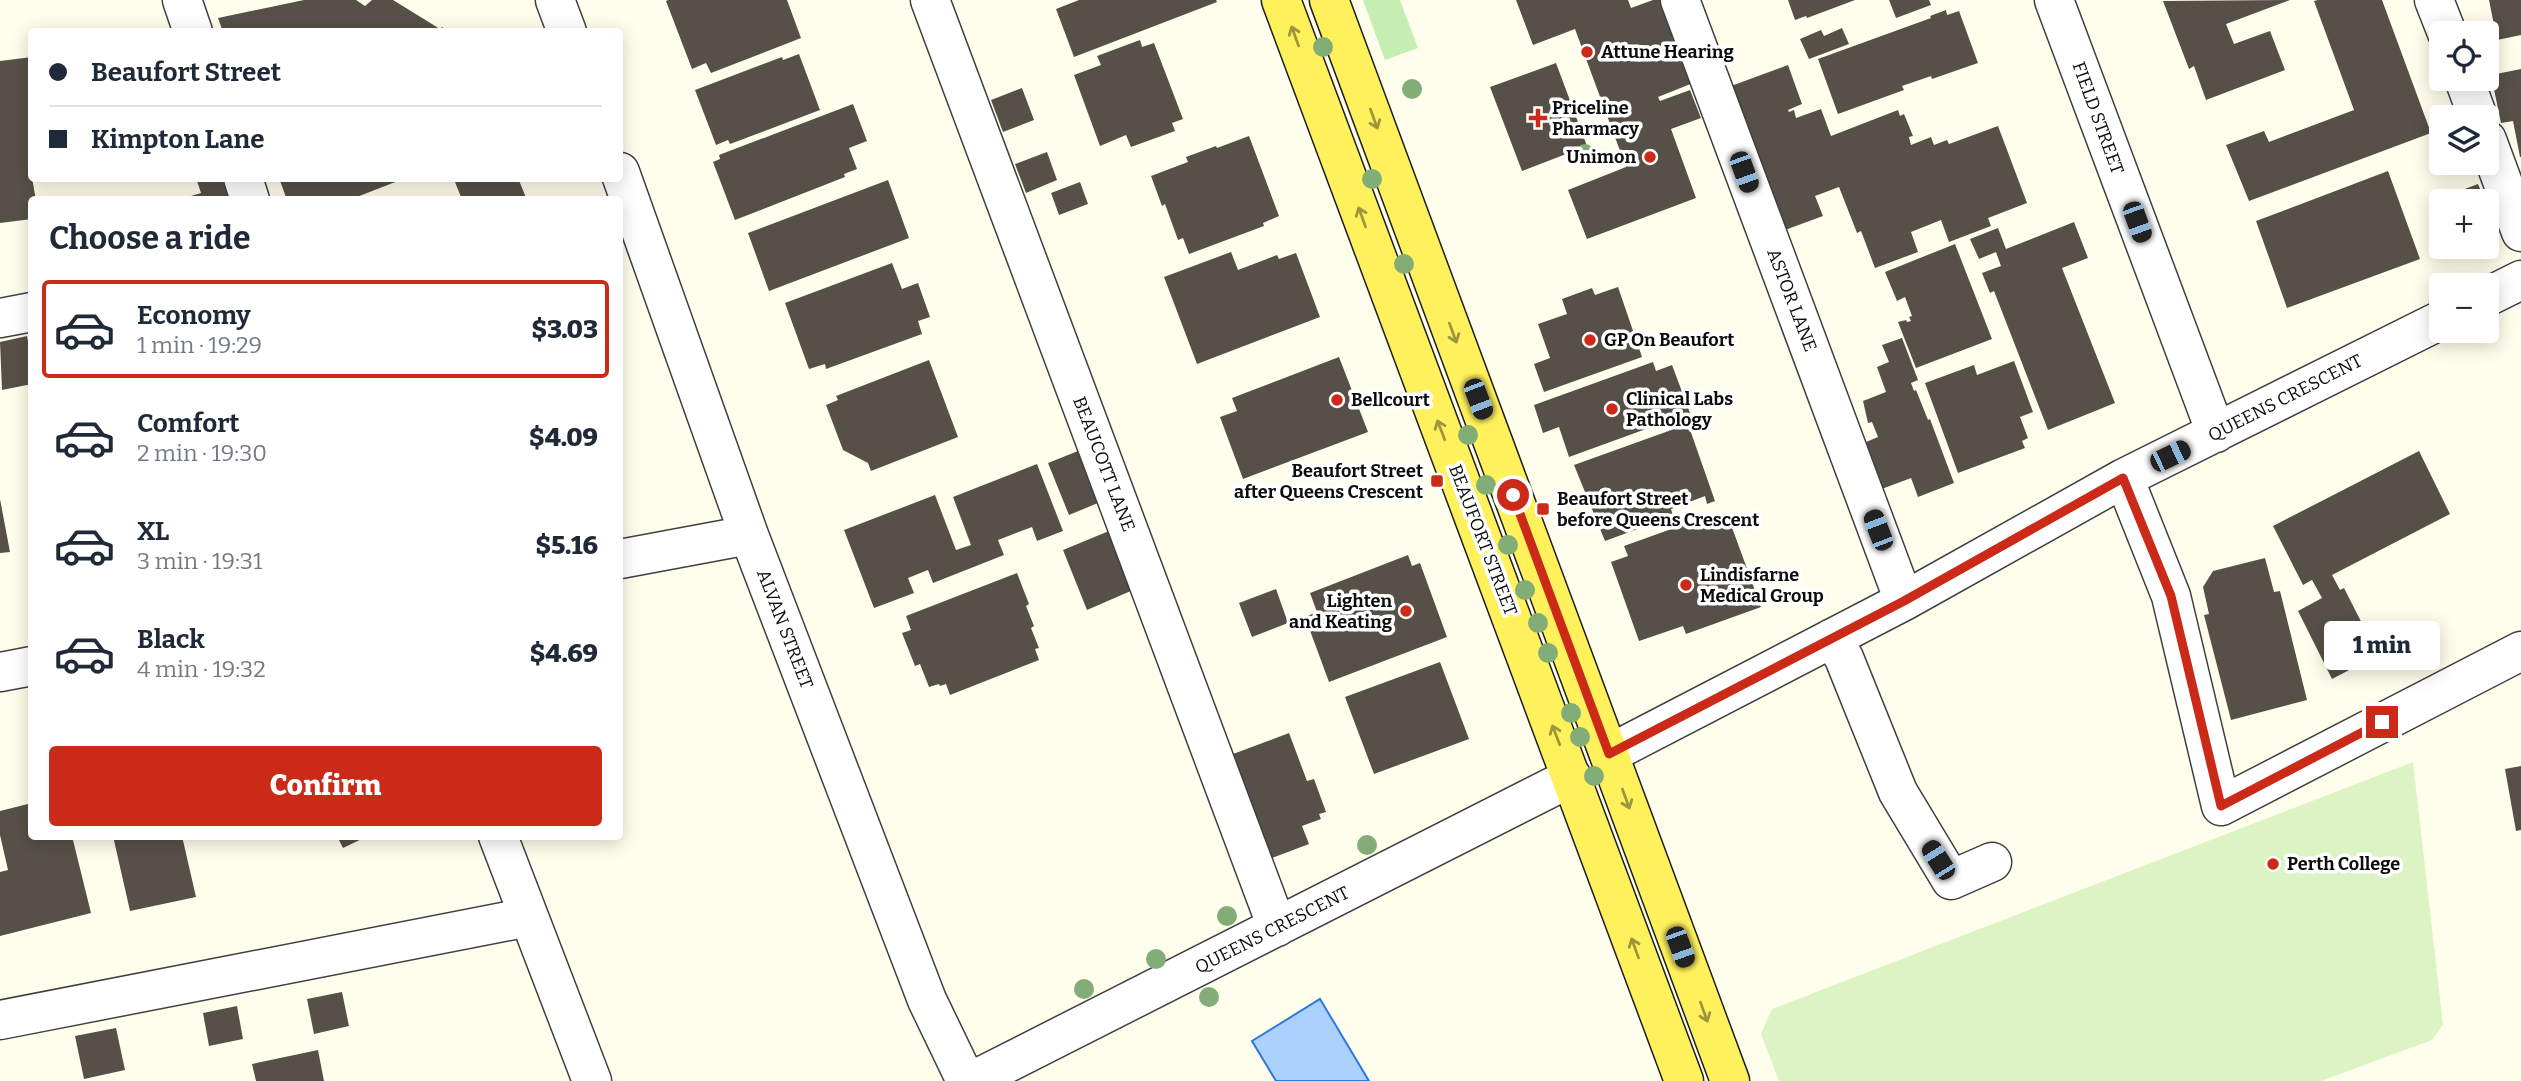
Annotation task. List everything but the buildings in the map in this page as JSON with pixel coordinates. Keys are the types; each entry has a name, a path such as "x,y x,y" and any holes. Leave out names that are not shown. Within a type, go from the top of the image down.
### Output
{"main road":[{"name":"BEAUFORT STREET","path":"1281,0 1684,1081"},
{"path":"1329,0 1730,1081"}],"street":[{"path":"182,0 192,28"},
{"path":"555,0 566,28"},
{"name":"BEAUCOTT LANE","path":"930,0 1277,928"},
{"name":"ASTOR LANE","path":"1681,0 1904,601"},
{"name":"FIELD STREET","path":"2054,0 2216,433"},
{"path":"2434,0 2442,21"},
{"path":"2499,172 2521,232"},
{"name":"ALVAN STREET","path":"623,180 749,535 927,1000 966,1081"},
{"path":"2499,291 2521,280"},
{"path":"0,318 28,313"},
{"name":"QUEENS CRESCENT","path":"1609,754 1904,601 2123,478 2429,326"},
{"path":"2123,478 2171,596 2221,806 2521,651"},
{"path":"623,558 749,535"},
{"path":"1832,638 1844,658 1898,792 1951,880 1992,862"},
{"path":"0,672 28,667"},
{"name":"QUEENS CRESCENT","path":"972,1081 1572,777"},
{"path":"500,840 592,1081"},
{"path":"0,1020 529,917"}],"green space":[{"path":"1363,0 1400,0 1418,48 1385,60"},
{"path":"2413,762 2443,1025 2432,1040 2321,1081 1779,1081 1761,1034 1772,1009"}],"water":[{"path":"1320,999 1369,1081 1276,1081 1252,1041"}],"place":[{"name":"Attune Hearing","path":"1587,52"},
{"name":"Priceline Pharmacy","path":"1538,118"},
{"name":"Unimon","path":"1650,157"},
{"name":"GP On Beaufort","path":"1590,340"},
{"name":"Bellcourt","path":"1337,400"},
{"name":"Clinical Labs Pathology","path":"1612,409"},
{"name":"Beaufort Street after Queens Crescent","path":"1437,481"},
{"name":"Beaufort Street before Queens Crescent","path":"1543,509"},
{"name":"Lindisfarne Medical Group","path":"1686,585"},
{"name":"Lighten and Keating","path":"1406,611"},
{"name":"Perth College","path":"2273,864"}],"route":[{"path":"1513,495 1609,754 1904,601 2123,478 2171,596 2221,806 2382,722"}]}
